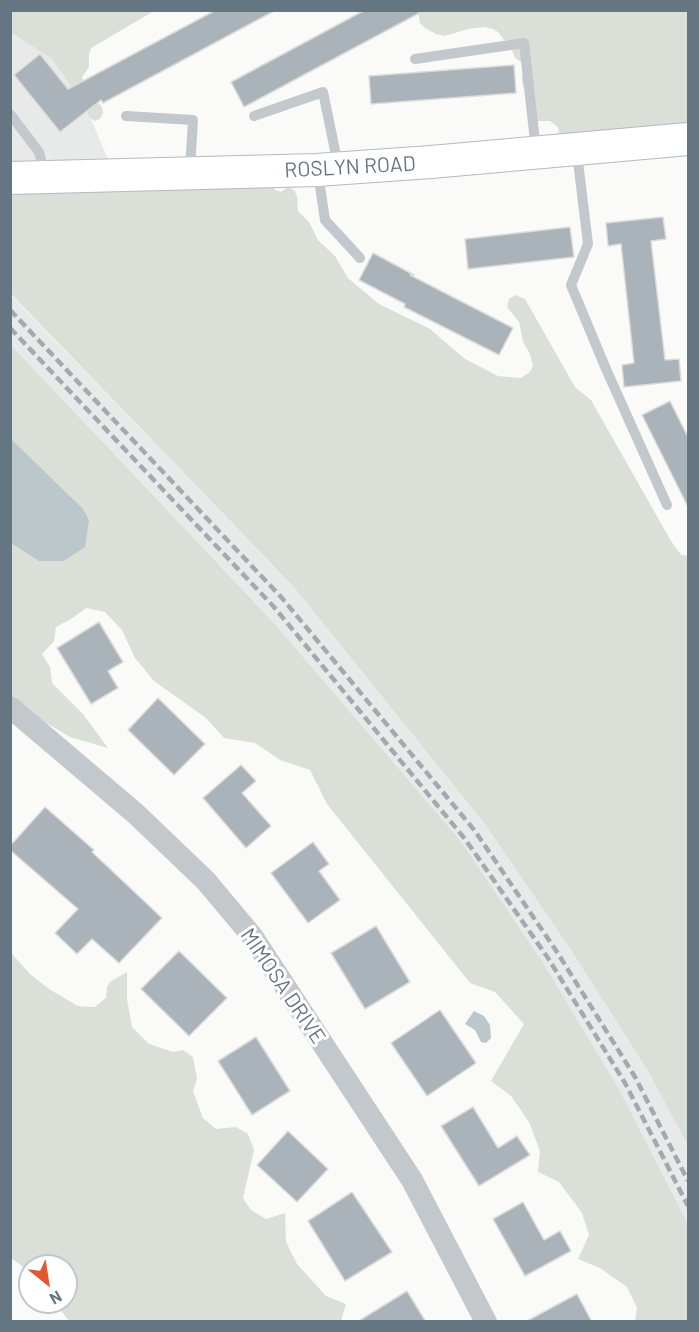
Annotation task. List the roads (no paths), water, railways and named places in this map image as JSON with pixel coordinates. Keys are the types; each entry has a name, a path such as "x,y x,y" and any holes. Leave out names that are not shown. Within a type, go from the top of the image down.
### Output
{"main road":[{"name":"ROSLYN ROAD","path":"10,178 328,169 688,139"},
{"path":"10,167 25,173 46,176"}],"street":[{"name":"MIMOSA DRIVE","path":"10,706 136,814 206,881 252,936 412,1180 486,1322"}],"lane":[{"path":"415,59 524,43 537,153"},
{"path":"254,116 323,92 328,169 325,220 360,258"},
{"path":"10,114 39,152 46,176"},
{"path":"126,116 193,120 189,173"},
{"path":"576,149 588,244 572,285 606,369 667,505"}],"railway":[{"path":"10,310 282,598 475,831 557,952 635,1077 688,1181"},
{"path":"10,328 274,607 465,839 548,958 625,1083 688,1206"}]}
